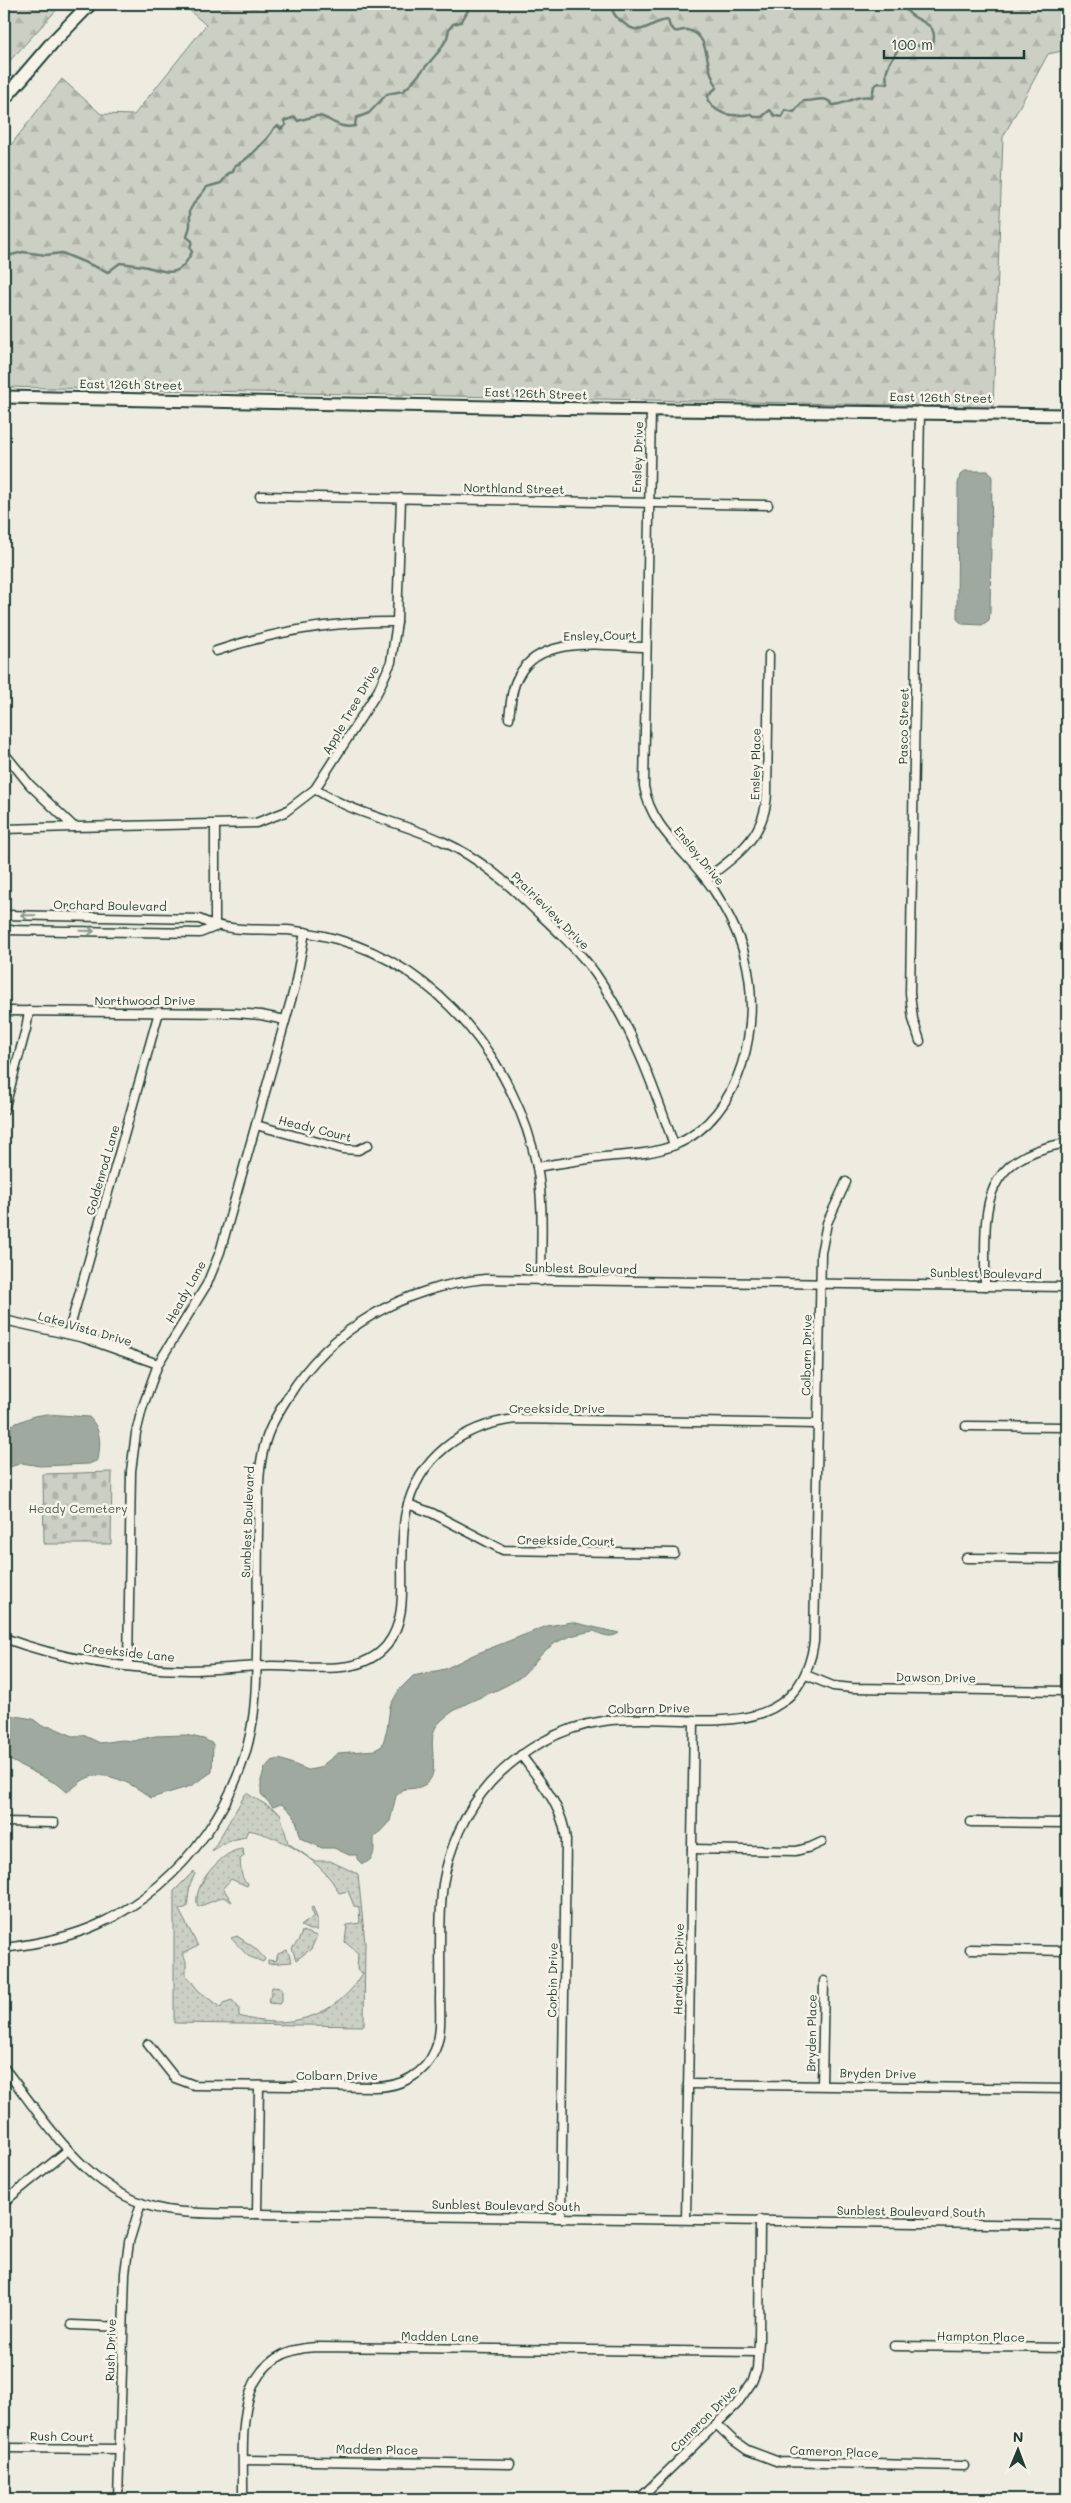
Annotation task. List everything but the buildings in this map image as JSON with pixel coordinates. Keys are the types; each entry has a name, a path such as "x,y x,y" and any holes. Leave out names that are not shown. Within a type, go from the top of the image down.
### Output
{"main road":[{"path":"4,99 52,43 90,4"},
{"name":"East 126th Street","path":"4,397 651,410 920,411 1067,414"}],"street":[{"path":"1067,159 1065,172 1067,191"},
{"path":"1067,378 1067,414"},
{"name":"Ensley Drive","path":"537,1167 644,1153 674,1145 700,1130 722,1104 737,1076 749,1037 751,999 745,956 732,920 706,879 659,824 645,793 643,770 651,410"},
{"name":"Pasco Street","path":"920,411 910,992 913,1019 920,1041"},
{"name":"Northland Street","path":"260,496 768,505"},
{"name":"Apple Tree Drive","path":"4,829 256,823 271,819 293,808 315,789 382,682 394,651 402,498"},
{"path":"216,651 253,639 300,628 346,623 397,622"},
{"name":"Ensley Court","path":"509,718 512,694 518,675 533,659 546,651 570,646 646,646"},
{"name":"Ensley Place","path":"706,879 750,841 760,827 765,814 769,655"},
{"path":"4,753 30,785 74,827"},
{"name":"Prairieview Drive","path":"315,789 348,807 430,836 468,855 502,879 556,929 594,972 621,1013 644,1062 674,1145"},
{"path":"215,825 215,927"},
{"name":"Orchard Boulevard","path":"4,915 199,919 215,927 305,932 351,943 386,960 421,982 454,1011 488,1052 507,1084 527,1130 537,1167 541,1213 541,1280"},
{"name":"Orchard Boulevard","path":"4,930 200,934 215,927"},
{"name":"Heady Lane","path":"128,1666 132,1459 142,1409 158,1364 211,1274 220,1252 302,958 305,932"},
{"name":"Northwood Drive","path":"4,1011 251,1014 285,1020"},
{"path":"4,1110 29,1011"},
{"name":"Goldenrod Lane","path":"68,1334 159,1012"},
{"name":"Heady Court","path":"256,1125 343,1149 358,1150 368,1145"},
{"path":"985,1286 987,1208 997,1181 1004,1171 1024,1155 1061,1144"},
{"name":"Colbarn Drive","path":"148,2044 175,2078 187,2084 391,2086 410,2078 428,2062 435,2051 440,2033 442,1901 450,1856 460,1827 476,1801 497,1776 521,1755 561,1732 602,1721 636,1719 737,1720 764,1713 783,1702 806,1675 814,1642 820,1253 825,1231 846,1182"},
{"name":"Sunblest Boulevard","path":"4,1948 52,1940 99,1923 142,1898 181,1864 219,1813 240,1769 253,1714 261,1459 272,1425 300,1379 320,1355 352,1328 376,1312 404,1298 436,1287 468,1281 541,1280 1067,1287"},
{"name":"Lake Vista Drive","path":"4,1320 68,1334 158,1364"},
{"name":"Creekside Drive","path":"256,1666 348,1666 361,1663 382,1650 392,1637 400,1615 404,1525 408,1504 420,1476 431,1460 445,1446 471,1430 500,1421 516,1419 818,1424"},
{"path":"966,1426 1067,1427"},
{"name":"Creekside Court","path":"408,1504 432,1513 503,1550 674,1554"},
{"path":"966,1558 1067,1559"},
{"name":"Creekside Lane","path":"4,1638 66,1656 128,1666 191,1670 256,1666"},
{"name":"Dawson Drive","path":"806,1675 833,1686 852,1688 1067,1691"},
{"name":"Hardwick Drive","path":"686,2219 694,1720"},
{"name":"Corbin Drive","path":"521,1755 556,1805 564,1824 566,1840 561,2218"},
{"path":"4,1822 54,1823"},
{"path":"971,1822 1067,1823"},
{"path":"692,1850 796,1851 811,1848 822,1842"},
{"path":"970,1950 1067,1951"},
{"name":"Bryden Place","path":"822,2085 824,1981"},
{"name":"Sunblest Boulevard South","path":"4,2068 68,2150 91,2174 108,2186 141,2203 180,2212 1067,2225"},
{"name":"Bryden Drive","path":"688,2084 1067,2089"},
{"path":"257,2214 259,2086"},
{"path":"4,2202 68,2150"},
{"name":"Rush Drive","path":"118,2499 127,2253 141,2203"},
{"name":"Cameron Drive","path":"639,2499 749,2389 757,2369 760,2220"},
{"path":"72,2325 123,2326"},
{"name":"Hampton Place","path":"894,2346 1067,2348"},
{"name":"Madden Lane","path":"243,2499 246,2404 254,2382 274,2360 303,2348 758,2352"},
{"name":"Cameron Place","path":"716,2424 747,2450 779,2462 964,2466"},
{"name":"Rush Court","path":"4,2448 120,2449"},
{"name":"Madden Place","path":"244,2460 510,2464"}],"green space":[{"path":"4,4 62,4 4,67"},
{"path":"182,4 1067,4 1067,50 1048,54 1003,137 993,407 4,387 4,154 62,79 101,114 134,115 206,25"},
{"name":"Heady Cemetery","path":"112,1472 111,1544 44,1544 43,1474"},
{"path":"246,1793 280,1813 288,1843 314,1861 330,1861 358,1874 365,1943 364,2026 174,2023 174,1891 194,1871 195,1874 190,1884 187,1907 179,1910 198,1946 182,1954 186,1961 186,1975 199,1991 221,2008 223,2003 232,2000 239,2008 239,2016 257,2020 275,2022 309,2017 339,2001 363,1973 357,1970 358,1953 345,1942 347,1925 360,1923 359,1907 354,1906 348,1891 339,1893 323,1871 312,1861 287,1844 261,1833 248,1830 245,1837 228,1841 212,1851"},
{"path":"243,1849 244,1856 240,1859 241,1869 242,1876 248,1883 247,1886 231,1879 223,1888 232,1902 223,1897 198,1907 199,1890 210,1870 226,1855"},
{"path":"313,1907 317,1918 317,1930 309,1930 301,1926 314,1916 311,1908"},
{"path":"302,1931 317,1936 311,1949 296,1960 292,1948 299,1940"},
{"path":"237,1936 255,1948 265,1959 263,1962 248,1956 231,1938"},
{"path":"287,1950 292,1962 268,1964 268,1960 276,1961 278,1954"},
{"path":"272,1987 282,1988 282,2002 279,2004 269,2003"}],"shaded area":[{"path":"965,471 988,471 992,477 990,612 989,620 982,625 962,624 957,619 958,484 960,475"},
{"path":"47,1414 89,1417 98,1431 100,1448 98,1460 89,1464 40,1466 22,1463 4,1469 4,1428 34,1416"},
{"path":"572,1622 619,1633 610,1636 594,1631 577,1634 561,1640 547,1649 519,1678 467,1703 439,1723 434,1732 432,1742 433,1773 429,1782 420,1787 404,1789 396,1796 390,1821 374,1838 373,1854 367,1862 362,1864 357,1859 357,1855 349,1855 334,1848 322,1848 300,1838 297,1823 290,1811 281,1804 273,1807 261,1794 261,1780 265,1768 271,1761 280,1759 308,1770 319,1768 338,1753 375,1750 382,1746 387,1730 390,1706 399,1690 413,1676 445,1669 473,1655 547,1626"},
{"path":"4,1714 33,1719 42,1726 52,1727 73,1736 83,1735 100,1743 122,1740 133,1741 155,1736 185,1735 204,1739 213,1744 212,1772 191,1786 151,1798 130,1784 106,1776 87,1778 67,1792 59,1785 4,1757"}],"waterway":[{"path":"4,257 23,252 46,255 62,253 108,272 120,263 168,272 178,270 192,252 190,248 192,241 187,237 190,226 190,210 207,187 221,183 229,173 233,172 235,165 256,149 274,128 278,126 281,129 286,125 284,121 295,117 298,121 321,116 343,126 355,126 356,118 369,113 387,94 403,91 410,85 440,50 447,38 449,29 453,24 461,22 472,4"},
{"path":"612,4 613,12 617,17 635,29 640,30 668,20 670,27 675,31 686,30 695,33 704,45 712,78 716,84 716,88 708,95 708,101 717,110 727,114 751,114 754,117 762,117 770,110 775,116 782,117 785,110 794,112 803,101 823,99 833,105 861,97 872,97 874,86 879,83 888,84 887,69 899,47 907,43 931,49 934,38 933,31 924,22 911,15 907,11 905,4"}]}
